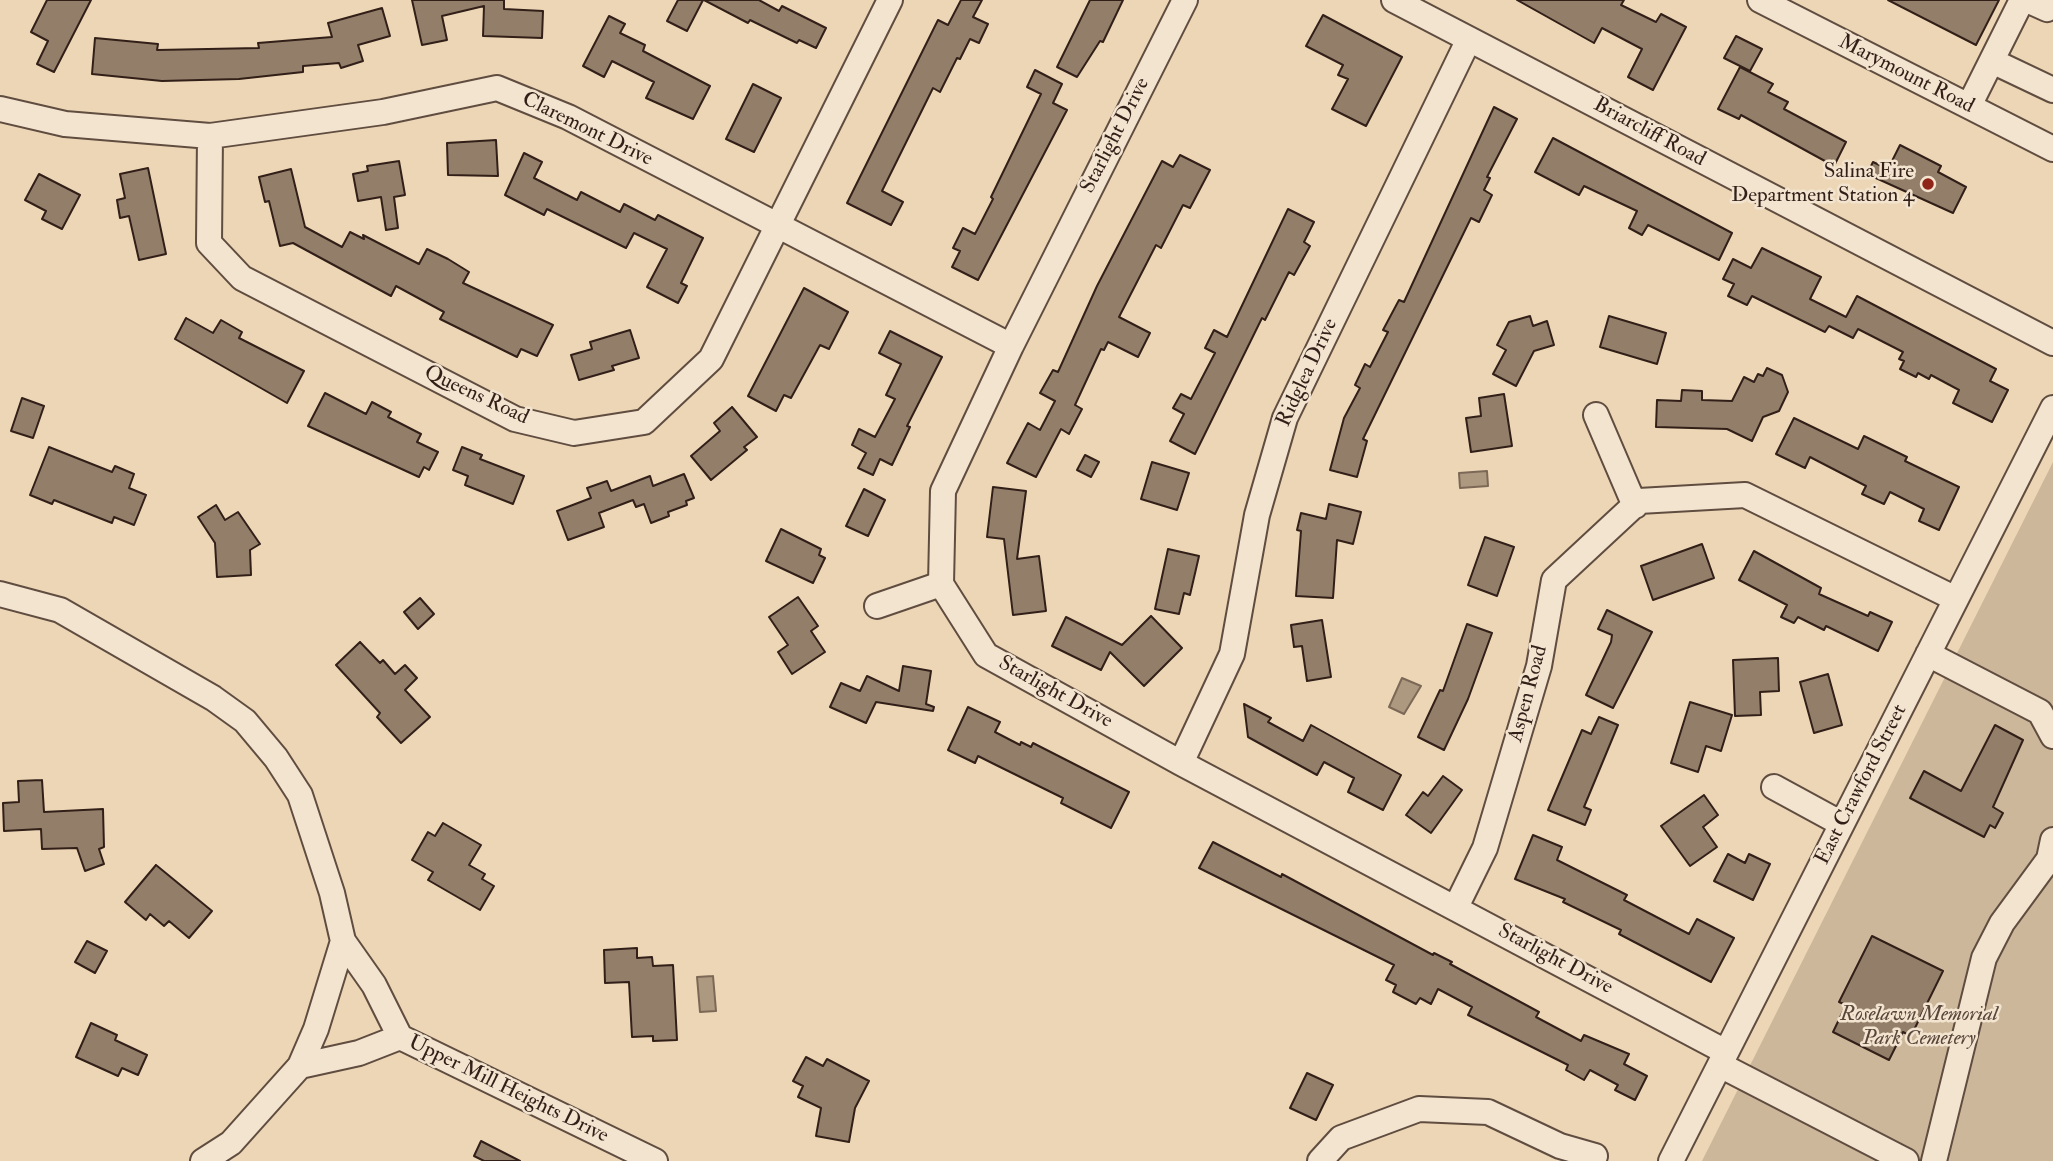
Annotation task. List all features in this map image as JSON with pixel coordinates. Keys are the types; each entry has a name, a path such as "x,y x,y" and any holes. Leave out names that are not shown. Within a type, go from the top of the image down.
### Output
{"street":[{"name":"Queens Road","path":"210,136 209,243 242,278 515,419 574,433 644,422 711,359 779,228 890,0"},
{"name":"Starlight Drive","path":"1185,0 1010,346 943,491 941,584 986,655 1181,763 1456,907 1906,1161"},
{"name":"Briarcliff Road","path":"1394,0 2053,343"},
{"path":"1969,106 2025,0 2047,9 2053,4"},
{"name":"Marymount Road","path":"1770,2 2053,149"},
{"name":"Ridglea Drive","path":"1181,763 1233,654 1257,515 1285,418 1469,39"},
{"path":"1992,61 2053,90"},
{"name":"Claremont Drive","path":"0,109 65,124 210,136 383,112 497,88 568,117 1010,346"},
{"name":"East Crawford Street","path":"1671,1161 2053,408"},
{"path":"1596,415 1635,506 1639,501 1745,495 1956,599"},
{"name":"Aspen Road","path":"1456,907 1486,848 1539,666 1554,580 1635,506"},
{"path":"877,606 941,584"},
{"name":"Upper Mill Heights Drive","path":"0,594 60,610 213,698 245,721 276,758 300,795 332,893 343,941 374,985 400,1037 655,1161"},
{"path":"1928,654 2046,711 2053,736"},
{"path":"1774,787 1842,824"},
{"path":"1934,1161 1984,958 2002,923 2051,854"},
{"name":"Upper Mill Heights Drive","path":"203,1161 231,1143 300,1066 316,1029 343,941"},
{"name":"Upper Mill Heights Drive","path":"300,1066 359,1053 400,1037"},
{"path":"1320,1161 1341,1138 1419,1109 1488,1112 1560,1146 1595,1159"}],"green space":[{"name":"Roselawn Memorial Park Cemetery","path":"2053,462 2053,1161 1702,1161"}],"shaded area":[{"path":"1487,471 1488,486 1460,488 1459,473"},
{"path":"1402,678 1421,686 1404,714 1389,707"},
{"path":"713,976 716,1011 700,1012 697,977"}],"building":[{"path":"47,0 91,0 54,72 37,64 48,41 31,32"},
{"path":"412,0 504,0 504,9 543,11 542,38 483,36 484,6 442,16 447,40 422,45"},
{"path":"678,0 703,0 687,31 667,21"},
{"path":"704,0 759,0 779,11 782,6 826,28 816,48 799,40 797,43 750,20 748,23"},
{"path":"961,0 982,0 973,17 988,24 979,43 970,39 940,92 933,88 882,191 903,202 891,225 847,203 938,20 948,25"},
{"path":"1090,0 1123,0 1103,42 1100,41 1077,77 1057,67"},
{"path":"1517,0 1624,0 1621,5 1656,22 1661,14 1686,27 1653,90 1628,77 1642,49 1602,28 1594,43"},
{"path":"1888,0 1999,0 1976,45"},
{"path":"382,8 390,36 358,45 363,61 341,68 339,63 303,66 303,72 239,79 162,81 92,74 95,38 158,44 157,50 259,48 258,43 332,37 328,23"},
{"path":"1323,15 1402,57 1366,126 1332,109 1348,79 1338,75 1343,65 1306,46"},
{"path":"609,16 625,24 620,33 645,45 643,51 710,86 693,119 646,98 654,82 612,61 604,77 583,66"},
{"path":"1736,36 1762,49 1750,71 1724,58"},
{"path":"1740,67 1773,84 1768,92 1788,102 1784,109 1846,142 1834,166 1741,115 1739,119 1718,109"},
{"path":"1035,70 1062,84 1053,103 1067,110 978,280 952,267 960,251 953,248 963,228 975,234 993,199 991,197 1041,94 1027,87"},
{"path":"753,84 781,98 754,152 726,139"},
{"path":"1494,107 1517,119 1487,177 1490,178 1484,190 1492,195 1479,222 1471,218 1363,439 1367,441 1357,477 1330,470 1344,418 1360,388 1355,385 1365,364 1370,367 1388,332 1383,330 1399,300 1404,302"},
{"path":"1553,138 1732,233 1719,260 1648,225 1642,235 1629,228 1637,211 1584,186 1579,195 1535,172"},
{"path":"496,140 498,176 448,175 447,143"},
{"path":"1900,145 1941,166 1938,172 1966,187 1953,213 1867,174 1873,162 1888,169"},
{"path":"524,153 542,162 534,178 577,200 581,192 620,212 624,204 655,220 658,215 703,238 681,283 687,286 678,303 647,287 667,249 634,233 626,248 547,209 544,215 505,195"},
{"path":"1180,155 1210,170 1190,208 1183,205 1161,248 1156,245 1119,317 1150,333 1138,357 1108,342 1104,350 1101,349 1075,405 1082,409 1069,434 1061,429 1036,477 1007,463 1028,423 1040,430 1055,401 1040,393 1053,370 1058,372 1097,286 1162,161 1173,167"},
{"path":"399,161 405,195 394,197 398,228 386,230 381,197 358,201 353,174 368,171 367,166"},
{"path":"148,168 166,254 139,260 129,216 120,218 117,200 125,198 120,174"},
{"path":"291,169 305,227 342,247 350,232 364,239 363,235 419,264 427,249 448,259 469,272 463,283 553,325 537,356 521,349 517,357 440,319 444,312 396,286 391,296 293,243 280,246 269,201 265,202 259,177"},
{"path":"39,174 80,195 62,229 42,219 46,211 25,200"},
{"path":"1288,209 1314,222 1304,242 1310,246 1294,275 1289,272 1265,320 1262,318 1195,454 1170,441 1184,414 1173,408 1181,394 1191,399 1215,353 1205,348 1214,330 1227,337"},
{"path":"1762,248 1821,277 1810,299 1846,317 1857,296 1996,369 1990,381 2008,390 1992,422 1953,403 1959,390 1931,375 1929,379 1918,373 1916,377 1900,369 1904,361 1899,359 1903,352 1858,329 1853,338 1829,326 1825,332 1752,296 1747,305 1728,296 1734,284 1723,279 1733,259 1751,268"},
{"path":"804,288 848,312 829,349 820,345 791,398 784,395 776,411 748,396"},
{"path":"1530,316 1533,326 1547,321 1554,345 1534,351 1516,386 1493,374 1506,350 1497,345 1509,322"},
{"path":"1609,316 1666,333 1657,364 1600,347"},
{"path":"186,318 213,333 221,320 242,332 239,338 304,371 287,403 175,339"},
{"path":"630,330 639,358 612,366 614,370 579,380 571,355 592,349 590,342"},
{"path":"890,331 942,357 907,426 910,427 892,465 880,459 873,475 858,468 866,453 852,445 859,429 875,437 895,399 886,395 901,364 879,353"},
{"path":"1767,368 1782,375 1788,392 1779,411 1763,417 1752,441 1727,429 1656,427 1657,400 1681,401 1682,390 1702,391 1702,400 1732,401 1744,377 1754,382 1758,374 1763,376"},
{"path":"325,393 366,414 372,402 391,412 388,417 421,434 417,442 438,452 429,470 424,467 419,477 308,426"},
{"path":"1504,394 1512,446 1471,452 1466,418 1481,416 1479,398"},
{"path":"22,398 44,406 33,438 11,431"},
{"path":"732,407 757,437 744,447 747,450 711,480 691,456 720,431 714,423"},
{"path":"1794,418 1858,449 1864,436 1907,457 1905,461 1959,487 1939,530 1919,521 1924,509 1890,492 1884,504 1862,494 1866,486 1810,457 1805,468 1776,454"},
{"path":"49,447 112,472 115,466 134,474 129,488 146,495 134,525 114,517 112,523 54,500 52,504 30,495"},
{"path":"462,447 482,455 480,459 524,476 513,504 465,485 468,476 453,470"},
{"path":"1085,455 1099,462 1091,477 1077,470"},
{"path":"1152,462 1189,473 1177,510 1141,499"},
{"path":"684,474 694,498 686,501 687,505 668,512 669,516 651,523 644,504 636,507 633,500 599,513 604,527 568,540 557,511 591,498 587,488 607,481 611,491 650,476 653,486"},
{"path":"993,487 1026,491 1017,559 1039,556 1046,611 1013,615 1004,539 987,537"},
{"path":"864,489 885,500 868,536 846,526"},
{"path":"1329,504 1361,512 1353,544 1337,540 1333,598 1296,596 1301,531 1297,530 1301,513 1326,519"},
{"path":"216,505 225,520 238,512 260,544 250,550 251,575 217,577 215,543 198,517"},
{"path":"781,529 821,549 819,555 825,558 813,583 766,561"},
{"path":"1485,537 1514,547 1497,596 1468,585"},
{"path":"1702,544 1714,578 1653,600 1641,566"},
{"path":"1168,549 1199,556 1190,595 1184,593 1179,614 1155,609"},
{"path":"1754,551 1821,588 1819,594 1868,616 1870,612 1892,622 1878,651 1826,626 1824,630 1798,617 1794,623 1781,617 1787,605 1739,580"},
{"path":"798,597 818,626 811,631 825,652 792,674 778,652 788,645 769,617"},
{"path":"420,598 434,614 418,629 404,612"},
{"path":"1607,610 1652,632 1613,708 1586,695 1611,642 1612,635 1598,629"},
{"path":"1151,616 1182,648 1144,686 1110,652 1101,670 1052,646 1066,617 1122,645"},
{"path":"1322,620 1331,677 1307,681 1302,646 1294,647 1291,625"},
{"path":"1467,624 1492,633 1468,699 1444,750 1418,737 1440,690 1443,691"},
{"path":"360,642 380,663 383,660 395,674 405,665 417,678 405,690 430,717 401,743 377,717 380,713 336,665"},
{"path":"1778,658 1779,691 1760,692 1761,715 1735,716 1733,660"},
{"path":"903,666 931,671 926,704 934,707 933,711 876,702 866,723 830,707 841,683 860,691 867,676 899,691"},
{"path":"1828,674 1842,725 1814,733 1800,682"},
{"path":"1690,702 1732,715 1721,751 1706,746 1698,772 1671,763"},
{"path":"1244,704 1271,718 1268,722 1303,741 1311,725 1401,775 1383,810 1348,792 1354,778 1324,762 1317,775 1248,737"},
{"path":"968,707 1000,722 995,732 1020,745 1021,742 1031,747 1033,743 1129,792 1111,828 1061,803 1063,798 978,756 975,763 948,750"},
{"path":"1599,717 1618,725 1584,807 1591,810 1585,825 1548,810 1582,730 1591,734"},
{"path":"1995,725 2023,740 1993,807 2003,813 1995,828 1990,825 1984,837 1910,798 1924,771 1961,791"},
{"path":"1443,776 1462,790 1431,833 1406,815 1423,792 1428,796"},
{"path":"42,780 44,812 103,809 104,847 99,849 104,864 85,871 77,848 42,849 41,829 4,831 3,803 19,802 18,781"},
{"path":"1704,795 1718,815 1703,827 1717,847 1690,866 1661,826"},
{"path":"443,823 481,845 469,865 485,874 482,879 494,886 480,910 428,880 433,872 412,860 428,832 435,836"},
{"path":"1533,835 1562,847 1557,860 1627,895 1624,900 1689,934 1697,919 1734,938 1711,982 1619,934 1621,930 1563,902 1565,899 1515,879"},
{"path":"1213,842 1281,877 1282,874 1433,955 1434,953 1452,962 1450,964 1539,1012 1536,1017 1581,1041 1584,1035 1629,1054 1624,1064 1647,1076 1635,1100 1615,1090 1618,1085 1590,1070 1584,1080 1566,1070 1568,1065 1468,1015 1472,1007 1438,989 1431,1004 1420,998 1416,1004 1393,992 1396,985 1386,980 1394,965 1199,868"},
{"path":"1728,854 1745,863 1749,854 1770,864 1753,900 1714,881"},
{"path":"156,865 212,911 189,938 169,921 164,926 150,914 146,920 125,902"},
{"path":"1872,936 1943,971 1911,1036 1903,1032 1889,1060 1833,1032 1846,1005 1839,1002"},
{"path":"87,941 107,951 95,973 75,962"},
{"path":"637,948 637,958 652,957 653,966 673,965 677,1040 653,1041 653,1036 632,1037 629,982 605,983 604,950"},
{"path":"91,1023 117,1035 115,1040 147,1055 138,1075 122,1068 118,1076 76,1057"},
{"path":"806,1057 823,1066 827,1059 869,1081 855,1108 849,1142 816,1136 821,1108 798,1097 803,1086 793,1081"},
{"path":"1307,1073 1333,1085 1316,1120 1290,1108"},
{"path":"481,1141 520,1161 484,1161 474,1156"}],"place":[{"name":"Salina Fire Department Station 4","path":"1928,184"}]}
